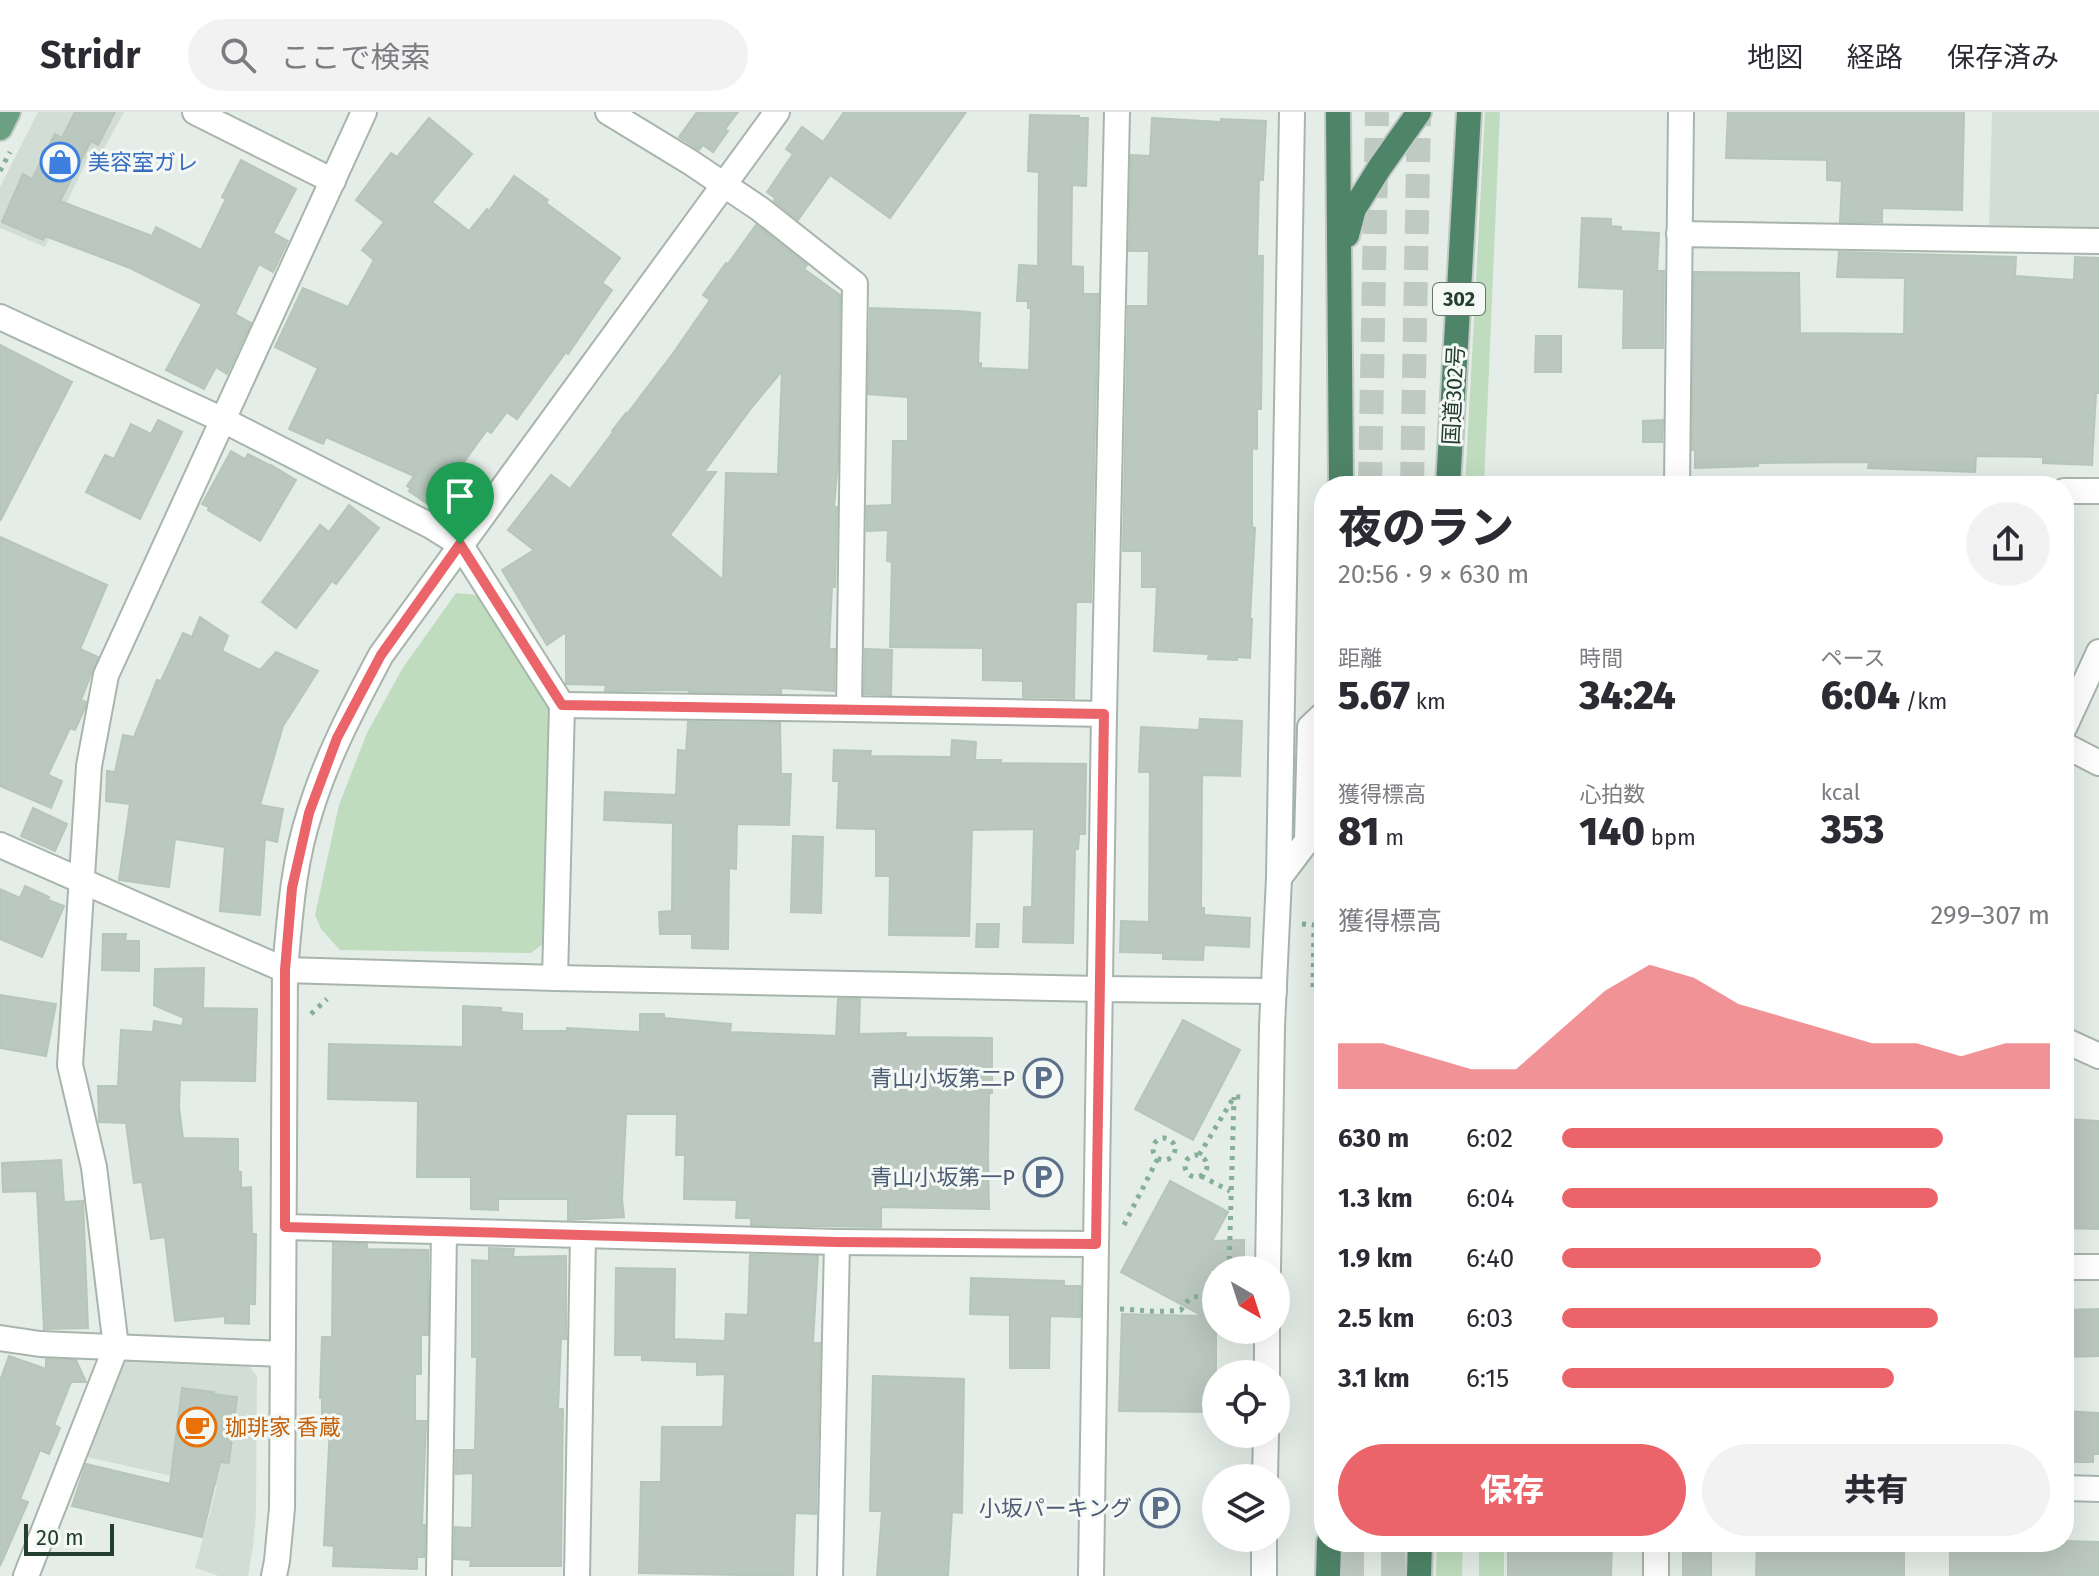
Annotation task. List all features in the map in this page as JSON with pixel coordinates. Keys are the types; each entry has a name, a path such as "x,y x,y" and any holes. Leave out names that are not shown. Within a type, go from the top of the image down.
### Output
{"highway":[{"path":"1338,112 1341,476"},
{"path":"1339,261 1354,209 1419,112"},
{"name":"国道302号","path":"1449,476 1469,112"},
{"path":"1328,1576 1329,1552"},
{"path":"1419,1576 1420,1552"}],"main road":[{"path":"0,128 8,112"}],"street":[{"path":"195,112 333,181"},
{"path":"26,1576 116,1347 94,1167 70,1065 89,766 106,675 364,112"},
{"path":"608,112 760,209 855,284 849,709"},
{"path":"274,1576 282,1508 285,970 292,888 309,813 337,738 381,655 777,112"},
{"path":"1091,1576 1117,112"},
{"path":"1268,1256 1279,878 1292,112"},
{"path":"1677,476 1681,112"},
{"path":"1679,234 2099,241"},
{"path":"0,317 223,420 431,526 460,544 562,705 555,978"},
{"path":"2074,491 2099,491"},
{"path":"2074,706 2099,652"},
{"path":"562,705 1104,714"},
{"path":"1279,878 1307,841 1310,727 1314,723"},
{"path":"2074,750 2099,763"},
{"path":"0,845 285,970 1274,991"},
{"path":"2074,1045 2099,1056"},
{"path":"285,1227 837,1242 1096,1244"},
{"path":"439,1576 444,1232"},
{"path":"577,1576 583,1235"},
{"path":"830,1576 837,1242"},
{"path":"2074,1267 2099,1267"},
{"path":"0,1338 40,1344 282,1354"},
{"path":"2074,1488 2099,1489"},
{"path":"1264,1552 1264,1576"},
{"path":"1656,1552 1656,1576"}],"path":[{"path":"1298,937 1298,923 1314,925 1314,989"},
{"path":"309,1016 332,995"},
{"path":"1234,1097 1250,1097"},
{"path":"1199,1155 1234,1097"},
{"path":"1229,1256 1234,1097"},
{"path":"1162,1137 1169,1138 1176,1147 1174,1154 1169,1159 1161,1160 1155,1155 1154,1144 1162,1137"},
{"path":"1174,1154 1185,1161"},
{"path":"1185,1161 1193,1155 1199,1155 1206,1161 1207,1167 1200,1176"},
{"path":"1185,1161 1186,1172 1193,1177 1200,1176 1230,1191"},
{"path":"1124,1308 1170,1312 1181,1310 1194,1296 1202,1296"}],"shaded area":[{"path":"38,112 124,112 100,156 91,152 45,247 0,228 0,187"},
{"path":"1992,112 2099,112 2099,231 1989,229"},
{"path":"131,1357 245,1361 257,1376 256,1514 248,1576 219,1576 195,1568 217,1486 87,1457 121,1364"}],"green space":[{"path":"1485,112 1500,112 1484,476 1466,476"},
{"path":"456,593 477,595 552,710 544,943 531,953 340,950 321,929 315,915 339,805 367,733 402,669"},
{"path":"1437,1552 1463,1552 1462,1576 1436,1576"},
{"path":"1479,1552 1504,1552 1504,1576 1479,1576"}],"building":[{"path":"75,112 115,112 98,145 91,141 60,201 152,236 156,227 201,250 241,160 296,189 273,233 288,241 273,272 259,264 235,314 251,323 227,374 216,367 204,389 166,370 202,304 130,268 45,236 43,240 2,222 23,174 32,179 55,134 62,138"},
{"path":"697,112 738,112 713,152 703,145 699,150 679,137"},
{"path":"844,112 966,112 890,218 830,175 798,220 767,192 793,154 786,149 802,127 823,142"},
{"path":"1728,112 1964,112 1962,210 1882,208 1882,222 1840,222 1842,181 1827,180 1827,160 1726,158"},
{"path":"1030,115 1088,118 1086,186 1072,185 1071,266 1083,267 1083,294 1098,294 1091,602 1076,602 1074,698 1023,697 1023,681 983,680 983,648 890,647 892,562 887,561 888,530 867,531 867,506 892,505 893,441 908,441 908,397 868,394 870,308 980,313 978,363 981,363 981,368 1029,370 1031,308 1028,308 1028,301 1017,301 1019,265 1038,266 1039,172 1028,171"},
{"path":"429,118 472,154 432,202 469,231 487,209 489,211 514,176 620,258 602,283 612,290 568,354 566,352 517,419 507,412 491,433 487,430 451,480 466,490 450,511 444,507 442,510 432,502 429,505 409,491 411,489 407,486 414,476 326,437 323,444 289,429 318,368 275,347 303,288 348,307 374,260 362,250 384,222 356,200 391,153 397,157"},
{"path":"1152,118 1266,121 1263,180 1259,180 1257,256 1263,256 1261,409 1257,409 1257,449 1252,448 1252,527 1255,528 1250,658 1208,659 1209,654 1154,651 1157,587 1142,587 1142,551 1123,551 1128,306 1148,306 1149,251 1129,251 1131,155 1150,156"},
{"path":"1582,218 1611,219 1611,226 1621,227 1621,231 1659,233 1657,271 1664,271 1663,348 1623,348 1624,289 1579,287"},
{"path":"756,225 807,265 804,269 840,295 835,587 832,587 829,649 835,649 834,691 781,688 781,693 605,691 606,685 566,684 566,632 547,645 502,570 534,550 508,530 551,475 570,489 674,352 710,300 703,295","holes":["782,371 778,474 726,473 723,580 670,535 716,472 704,472"]},
{"path":"1839,252 2016,257 2015,276 2074,280 2075,257 2099,258 2099,393 2096,393 2092,465 2043,463 2043,457 1976,456 1975,472 1868,468 1869,462 1758,463 1758,466 1695,468 1695,450 1692,450 1694,272 1799,273 1800,333 1904,334 1905,278 1837,277"},
{"path":"1536,336 1561,336 1561,372 1535,372"},
{"path":"0,345 72,382 0,521"},
{"path":"158,420 182,432 140,519 86,492 105,455 114,459 131,424 151,434"},
{"path":"1663,420 1662,442 1643,442 1643,421"},
{"path":"231,451 245,459 248,454 296,480 260,541 202,504"},
{"path":"349,505 379,528 336,584 332,581 296,628 262,602 320,525 329,532"},
{"path":"0,537 107,585 80,649 98,657 81,700 86,702 85,708 75,730 70,728 48,775 62,781 51,808 0,786"},
{"path":"200,617 228,636 222,651 260,670 276,652 318,671 283,726 260,805 283,809 277,842 265,839 260,915 220,911 225,847 175,839 169,887 119,880 130,804 106,801 107,771 115,772 123,735 134,737 157,680 161,681 183,633 192,637"},
{"path":"865,649 892,650 891,695 864,694"},
{"path":"1200,719 1242,721 1240,776 1202,775 1201,908 1204,908 1204,915 1250,918 1249,947 1204,945 1203,960 1163,959 1163,953 1120,952 1121,921 1149,922 1150,772 1139,772 1141,727 1199,730"},
{"path":"688,722 780,723 781,774 791,774 789,825 737,824 736,869 729,868 728,949 692,948 692,934 660,934 659,912 672,911 673,823 604,820 605,792 676,795 678,750 686,751"},
{"path":"952,740 976,742 975,760 1086,764 1085,834 1079,834 1078,849 1075,849 1073,943 1023,942 1024,907 1032,907 1034,829 972,830 969,936 889,935 890,876 876,876 876,829 837,828 839,781 833,781 834,750 871,751 870,756 951,757"},
{"path":"33,808 67,824 55,851 21,836"},
{"path":"793,836 823,837 821,913 791,912"},
{"path":"25,886 64,906 42,957 0,939 0,889 20,898"},
{"path":"977,924 999,924 998,947 976,947"},
{"path":"103,934 126,934 125,941 139,941 139,971 102,970"},
{"path":"204,968 203,1008 257,1009 255,1081 180,1080 179,1107 183,1138 238,1139 241,1188 251,1187 252,1234 256,1234 255,1304 249,1304 249,1324 225,1323 225,1316 175,1321 165,1237 151,1239 142,1182 134,1183 126,1123 99,1122 98,1086 118,1086 121,1030 153,1032 154,1021 182,1026 184,1018 154,1005 155,969"},
{"path":"0,995 56,1004 46,1056 0,1048"},
{"path":"838,999 860,999 859,1034 906,1033 905,1037 992,1038 989,1209 881,1207 881,1227 751,1225 751,1218 736,1218 737,1200 684,1199 685,1155 676,1155 677,1114 626,1114 624,1217 568,1220 568,1199 498,1199 498,1210 471,1209 471,1177 417,1177 418,1101 328,1099 329,1044 463,1047 463,1006 501,1008 501,1012 522,1014 522,1031 567,1031 567,1028 640,1032 640,1014 664,1014 664,1018 731,1024 730,1032 836,1036"},
{"path":"1183,1020 1240,1050 1193,1140 1135,1109"},
{"path":"2074,1120 2099,1121 2099,1229 2074,1228"},
{"path":"61,1160 64,1202 83,1201 88,1328 44,1329 37,1191 3,1192 2,1163"},
{"path":"1170,1181 1228,1212 1212,1241 1244,1240 1244,1256 1202,1256 1202,1315 1121,1272"},
{"path":"333,1243 367,1244 367,1249 428,1250 428,1335 421,1335 421,1374 415,1374 415,1421 426,1421 422,1525 425,1525 424,1557 417,1557 417,1569 333,1566 334,1546 324,1545 330,1427 322,1426 320,1398 322,1337 332,1337"},
{"path":"489,1248 514,1249 513,1257 566,1256 566,1339 561,1339 558,1409 563,1409 561,1566 470,1566 471,1560 454,1559 455,1527 472,1528 473,1473 456,1474 456,1450 475,1450 477,1357 472,1357 472,1260 489,1261"},
{"path":"750,1255 818,1256 813,1343 820,1343 816,1514 795,1513 793,1576 639,1573 641,1482 661,1482 662,1427 723,1427 725,1374 697,1375 697,1362 642,1360 642,1355 615,1355 616,1268 675,1269 674,1339 725,1341 726,1314 748,1315"},
{"path":"971,1278 1064,1281 1064,1286 1080,1286 1080,1317 1050,1316 1049,1368 1010,1368 1010,1315 970,1314"},
{"path":"2099,1309 2099,1356 2074,1357 2074,1310"},
{"path":"1122,1314 1202,1316 1202,1344 1216,1344 1216,1360 1202,1360 1202,1412 1119,1411"},
{"path":"9,1356 46,1369 46,1359 76,1360 86,1382 71,1382 54,1425 60,1428 49,1454 40,1450 20,1499 28,1502 0,1566 0,1381"},
{"path":"873,1376 964,1379 962,1513 952,1512 948,1576 877,1576 882,1511 870,1511"},
{"path":"182,1388 237,1397 229,1463 220,1462 202,1537 72,1506 86,1464 170,1484"},
{"path":"2074,1412 2099,1413 2098,1454 2093,1454 2093,1462 2074,1462"},
{"path":"2074,1541 2099,1542 2099,1576 1950,1576 1950,1552 2074,1552"},
{"path":"1508,1552 1612,1552 1611,1576 1508,1576"},
{"path":"1683,1552 1711,1552 1711,1576 1683,1576"},
{"path":"1757,1552 1904,1552 1904,1576 1756,1576"}],"tunnel":[{"path":"1370,476 1377,112"},
{"path":"1412,476 1419,112"},
{"path":"1352,1552 1352,1576"},
{"path":"1393,1552 1393,1576"}],"place":[{"name":"美容室ガレ","path":"60,162"},
{"name":"青山小坂第二P","path":"1043,1078"},
{"name":"青山小坂第一P","path":"1043,1177"},
{"name":"珈琲家 香蔵","path":"197,1427"},
{"name":"小坂パーキング","path":"1160,1508"}],"route":[{"path":"460,544 562,705 1104,714 1096,1244 837,1242 285,1227 285,970 292,888 309,813 337,738 381,655 460,544"}]}
